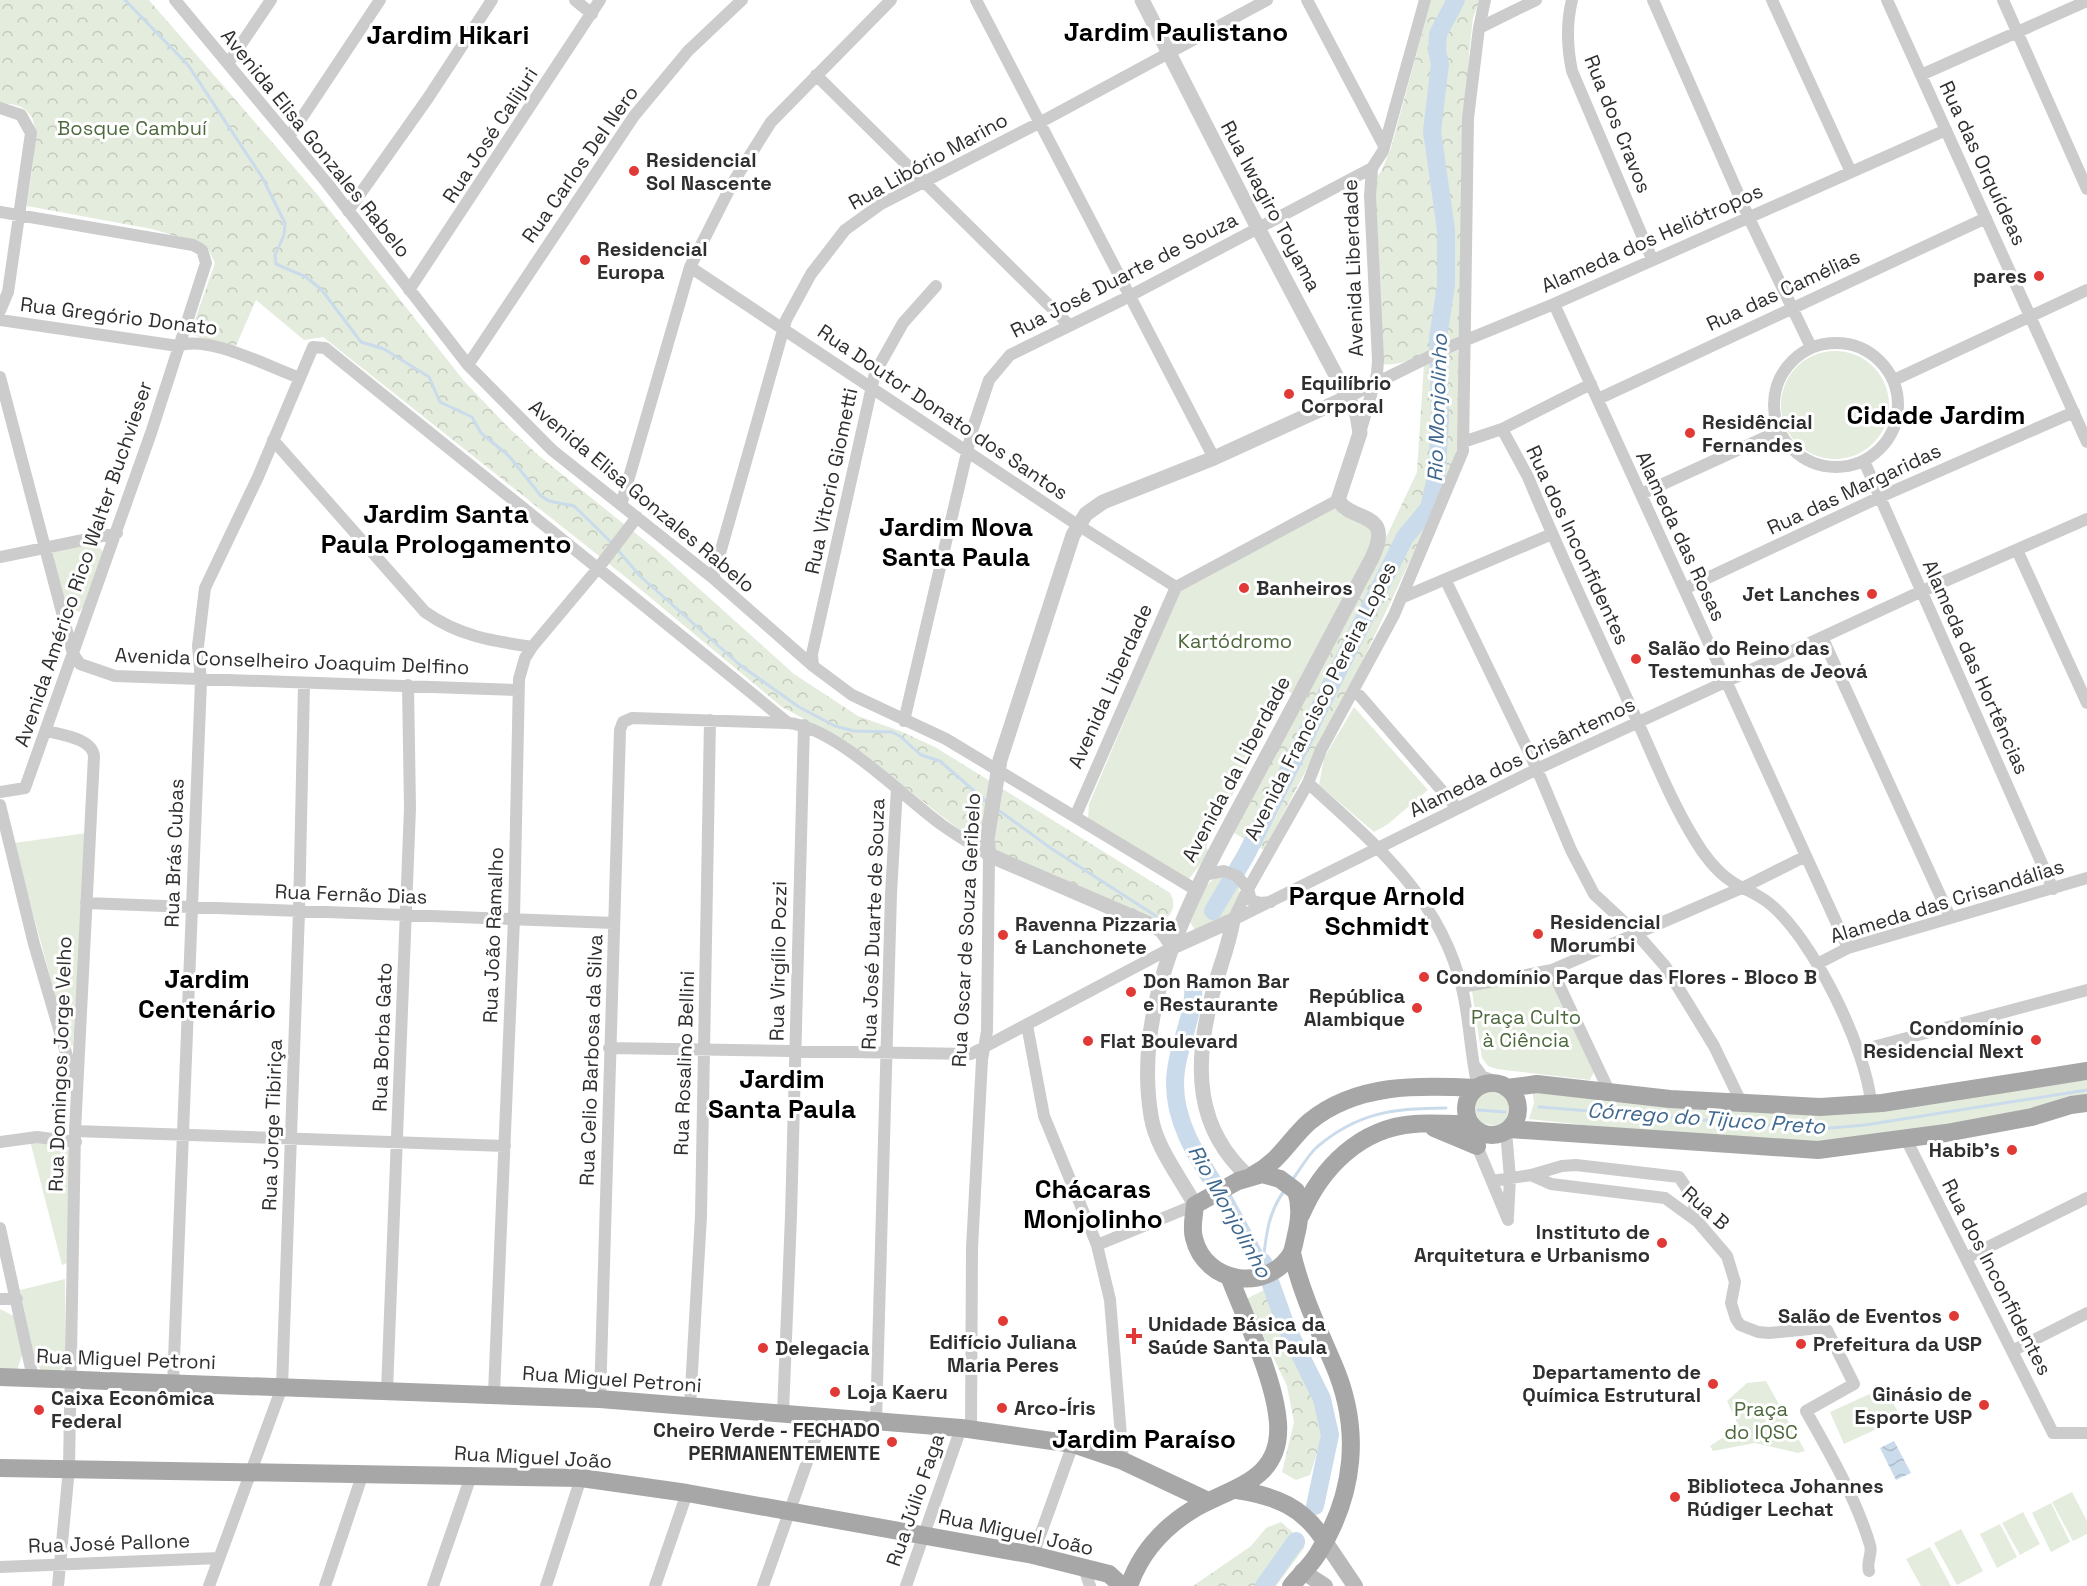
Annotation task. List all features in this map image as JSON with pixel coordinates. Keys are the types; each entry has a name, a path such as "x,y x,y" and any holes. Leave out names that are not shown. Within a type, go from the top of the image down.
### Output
{"main road":[{"path":"1249,1177 1281,1155 1306,1125 1320,1113 1342,1102 1380,1090 1414,1085 1477,1088 1492,1083 1503,1086 1537,1084 1742,1104 1820,1107 1871,1103 2087,1071"},
{"path":"1503,1086 1516,1100 1518,1108 1514,1123 1507,1134"},
{"path":"1474,1133 1466,1117 1467,1101 1477,1088"},
{"path":"1291,1586 1316,1556 1342,1508 1347,1485 1351,1449 1350,1421 1334,1365 1308,1310 1292,1253 1300,1217 1311,1193 1326,1170 1347,1150 1388,1130 1424,1124 1488,1135 1554,1132 1663,1142 1818,1150 1906,1139 2032,1117 2071,1105 2087,1103"},
{"path":"1292,1253 1276,1270 1253,1280 1229,1276 1206,1260 1193,1236 1200,1203 1229,1185 1262,1174 1280,1179 1296,1191 1300,1217"},
{"path":"1119,1584 1136,1568 1146,1550 1190,1511 1237,1490 1263,1472 1276,1441 1278,1426 1272,1390 1229,1276"},
{"name":"Rua Miguel Petroni","path":"0,1377 494,1393 600,1399 966,1428 1073,1444 1123,1461 1208,1501"},
{"name":"Rua Miguel João","path":"0,1468 581,1478 687,1493 1033,1555 1109,1574 1119,1584"},
{"path":"1237,1490 1274,1497 1294,1507 1314,1524 1355,1586"},
{"path":"1302,1571 1324,1586"}],"street":[{"name":"Avenida Elisa Gonzales Rabelo","path":"175,0 229,62 468,365 552,450 713,578 813,666 852,695 904,721 924,727 1196,890"},
{"path":"229,62 271,0"},
{"path":"289,137 380,0"},
{"path":"348,211 428,98 492,0"},
{"path":"575,0 592,14"},
{"name":"Rua José Calijuri","path":"409,290 600,0"},
{"name":"Rua Carlos Del Nero","path":"468,365 634,117 688,51 742,0"},
{"path":"621,505 690,267 732,184 760,136 816,75 891,0"},
{"path":"976,0 1214,458"},
{"name":"Rua Iwagiro Toyama","path":"1142,0 1258,228 1348,397 1357,415 1360,433"},
{"name":"Rua Libório Marino","path":"713,578 790,310 811,273 837,239 864,214 1267,0"},
{"path":"1307,0 1383,144"},
{"name":"Avenida Liberdade","path":"1338,500 1375,382 1378,360 1369,217 1372,168 1383,151 1383,144 1425,0"},
{"name":"Avenida Francisco Pereira Lopes","path":"1233,920 1308,783 1321,750 1368,668 1459,465 1463,442 1468,118 1479,28 1485,0"},
{"path":"1479,28 1536,0"},
{"name":"Rua dos Cravos","path":"1572,0 1568,16 1568,42 1572,71 1652,259"},
{"path":"1653,0 1748,216 1811,347"},
{"path":"1772,0 1850,170"},
{"name":"Rua das Orquídeas","path":"1887,0 2087,442"},
{"path":"2003,0 2087,189"},
{"path":"1921,75 2087,1"},
{"path":"816,75 1069,325"},
{"path":"0,108 17,112 25,119 31,133 8,292 0,311"},
{"name":"Alameda dos Heliótropos","path":"1375,382 1449,347 1554,304 1850,170 1946,130"},
{"name":"Rua José Duarte de Souza","path":"904,721 967,452 982,397 996,369 1016,351 1128,296 1372,168"},
{"path":"0,212 19,215"},
{"name":"Avenida Américo Rico Walter Buchvieser","path":"0,792 19,791 25,788 117,533 206,263 202,250 193,244 19,215"},
{"name":"Rua das Camélias","path":"1598,399 1986,218"},
{"name":"Rua Doutor Donato dos Santos","path":"690,267 967,452 1176,587"},
{"name":"Rua Vitorio Giometti","path":"813,666 812,654 872,388 881,358 912,311 936,286"},
{"path":"1894,380 2087,290"},
{"name":"Alameda das Rosas","path":"1554,304 1727,682 1804,857 1848,948"},
{"name":"Rua Gregório Donato","path":"0,321 178,346 195,342 217,346 300,378"},
{"path":"1831,342 1850,343 1869,351 1884,363 1894,380 1899,398 1898,417 1892,435 1880,450 1864,460 1845,467 1816,463 1790,447 1779,431 1774,411 1779,382 1795,358 1811,347 1831,342"},
{"name":"Rua Brás Cubas","path":"173,1384 190,906 201,681 199,624 205,588 313,347 326,348 537,521 603,562"},
{"path":"0,377 74,654"},
{"name":"Rua Oscar de Souza Geribelo","path":"966,1428 981,1060 986,1048 989,826 993,789 1078,525 1086,514 1103,502 1214,458 1348,397 1375,382"},
{"path":"1463,442 1502,429 1592,384"},
{"name":"Rua das Margaridas","path":"1684,589 1880,497 2074,412"},
{"name":"Rua dos Inconfidentes","path":"1502,429 1528,477 1666,785 1695,840 1731,882 1744,886 1770,904 1797,931 1819,963 1857,1051 1870,1089 1871,1103"},
{"path":"1641,494 1779,431"},
{"path":"273,440 425,612 453,630 473,638 532,647"},
{"name":"Alameda das Hortências","path":"1864,460 1920,592 2053,889"},
{"path":"1176,587 1338,500"},
{"name":"Avenida da Liberdade","path":"1173,947 1196,890 1377,547 1376,526 1368,518 1347,508 1338,500"},
{"name":"Rua João Ramalho","path":"494,1393 514,919 518,690 525,658 532,647 603,562 637,517"},
{"name":"Alameda dos Crisântemos","path":"1233,920 1537,769 1823,639 1920,592 2087,519"},
{"path":"0,557 117,533"},
{"path":"1401,598 1446,581 1552,534"},
{"path":"2017,550 2087,703"},
{"path":"603,562 788,723"},
{"path":"1446,581 1537,769 1571,850 1594,894 1637,934 1665,966 1714,1046 1742,1104"},
{"name":"Avenida Liberdade","path":"1075,817 1176,587"},
{"path":"1823,639 1950,917"},
{"name":"Avenida Conselheiro Joaquim Delfino","path":"74,654 80,664 115,676 304,685 408,685 518,690"},
{"name":"Rua Jorge Tibiriça","path":"209,1586 282,1387 299,912 304,685"},
{"name":"Rua Borba Gato","path":"387,1390 410,808 408,685"},
{"path":"1353,692 1360,696 1457,808"},
{"name":"Rua Celio Barbosa da Silva","path":"600,1399 620,730 623,722 632,718 710,720"},
{"path":"710,720 804,725 851,754 942,825 989,855 1156,927 1173,947"},
{"name":"Rua Rosalino Bellini","path":"690,1406 701,1216 710,720"},
{"name":"Rua Virgílio Pozzi","path":"783,1413 804,725"},
{"name":"Rua Domingos Jorge Velho","path":"47,731 87,744 93,750 75,1136 69,1468 58,1586"},
{"path":"1308,783 1380,847 1426,904 1445,941 1462,987 1477,1088"},
{"name":"Rua José Duarte de Souza","path":"876,1421 891,894 897,788"},
{"path":"0,805 34,944 77,1090"},
{"path":"1462,987 1552,970 1637,934 1804,857"},
{"path":"1207,873 1224,871 1237,876 1248,889 1251,900 1260,903 1271,902"},
{"name":"Alameda das Crisandálias","path":"1819,963 1848,948 2087,878"},
{"name":"Rua Fernão Dias","path":"86,903 614,923"},
{"path":"609,1048 971,1054 1173,947 1233,920"},
{"path":"1233,920 1207,1018 1202,1095 1208,1120 1221,1146 1249,1177"},
{"path":"1097,1245 1200,1203 1163,1149 1151,1116 1148,1064 1152,1023 1173,947"},
{"path":"1552,970 1609,1091"},
{"path":"1857,1051 2087,990"},
{"path":"1027,1025 1044,1116 1097,1245 1110,1300 1123,1461"},
{"path":"1474,1064 1482,1076 1503,1086"},
{"path":"1474,1133 1508,1220 1510,1178 1507,1134"},
{"path":"0,1142 37,1137 182,1134 505,1146"},
{"name":"Rua dos Inconfidentes","path":"1906,1139 2053,1432 2087,1433"},
{"path":"1531,1176 1549,1168 1576,1165 1679,1176 1686,1184 1696,1207 1698,1222"},
{"name":"Rua B","path":"1492,1181 1531,1176 1551,1184 1665,1198 1698,1222 1727,1256 1734,1271 1731,1303 1740,1325 1758,1332 1820,1328 1830,1333 1854,1384 1806,1412 1863,1522 1872,1550 1868,1564 1869,1571"},
{"path":"1665,1198 1686,1184"},
{"path":"1966,1258 2087,1198"},
{"path":"0,1228 33,1378"},
{"path":"0,1299 17,1299"},
{"path":"2012,1351 2087,1313"},
{"path":"763,1586 823,1418"},
{"name":"Rua Júlio Faga","path":"906,1586 922,1535 966,1428"},
{"path":"1033,1555 1073,1444"},
{"path":"324,1586 363,1473"},
{"path":"433,1586 471,1476"},
{"path":"546,1586 581,1478"},
{"path":"655,1586 687,1493"},
{"name":"Rua José Pallone","path":"0,1567 219,1558"},
{"path":"1084,1568 1090,1586"}],"green space":[{"name":"Bosque Cambuí","path":"0,0 149,0 317,194 464,381 538,455 655,549 794,674 858,716 935,747 1170,893 1173,906 1168,917 1161,923 975,842 847,742 782,707 628,579 323,337 304,340 256,300 235,348 190,334 215,263 206,245 152,229 27,206 32,174 34,125 32,118 22,108 0,103"},
{"path":"1431,0 1480,0 1473,18 1469,54 1460,337 1409,360 1388,365 1380,363 1373,180 1381,172 1391,148"},
{"path":"1454,348 1458,351 1460,361 1458,445 1448,481 1352,683 1264,850 1234,833 1366,580 1417,472 1424,363"},
{"path":"1835,351 1856,355 1873,367 1885,384 1889,405 1885,426 1873,443 1856,455 1835,459 1814,455 1797,443 1785,426 1781,405 1785,384 1797,367 1814,355"},
{"name":"Kartódromo","path":"1335,509 1366,523 1374,539 1294,695 1287,690 1206,846 1209,853 1189,879 1088,819 1089,804 1180,590 1327,510"},
{"path":"96,543 103,552 83,607 79,612 66,607 52,551"},
{"path":"1354,707 1428,790 1388,824 1374,832 1319,785 1324,758"},
{"path":"87,833 73,1045 69,1047 14,843"},
{"path":"1223,875 1238,885 1240,893 1230,914 1195,930 1190,922 1202,894 1216,877"},
{"name":"Praça Culto à Ciência","path":"1544,979 1555,985 1594,1072 1590,1080 1497,1069 1488,1066 1482,1058 1472,991 1477,987 1510,987"},
{"path":"2087,1080 2087,1101 1831,1144 1648,1132 1529,1119 1534,1103 1532,1088 1863,1112"},
{"path":"1488,1091 1504,1095 1510,1105 1508,1118 1497,1126 1479,1123 1471,1111 1473,1099"},
{"path":"30,1141 61,1143 70,1152 67,1263 62,1265"},
{"path":"65,1279 66,1363 59,1372 41,1370 34,1356 20,1290"},
{"path":"1266,1289 1315,1399 1322,1437 1310,1475 1296,1480 1282,1472 1294,1422 1287,1386 1246,1299"},
{"path":"0,1309 14,1316 23,1352 17,1370 0,1371"},
{"name":"Praça do IQSC","path":"1766,1381 1805,1451 1798,1453 1755,1443 1713,1451 1710,1446 1739,1427 1727,1401 1747,1383"},
{"path":"1885,1387 1901,1418 1844,1444 1830,1412"},
{"path":"2072,1492 2087,1521 2087,1534 2073,1541 2052,1502"},
{"path":"2051,1503 2070,1542 2051,1552 2032,1513"},
{"path":"2023,1512 2040,1544 2020,1555 2002,1523"},
{"path":"1281,1522 1305,1543 1304,1548 1276,1586 1193,1586 1251,1546 1266,1528"},
{"path":"2000,1524 2017,1557 1997,1568 1980,1534"},
{"path":"1961,1529 1983,1571 1957,1585 1934,1543"},
{"path":"1930,1547 1951,1586 1921,1586 1906,1559"}],"water":[{"path":"1894,1441 1911,1473 1896,1480 1880,1448"}],"waterway":[{"path":"125,0 188,65 262,177 285,223 284,235 275,255 276,264 306,277 321,289 361,342 384,349 429,377 440,402 472,417 481,433 509,456 541,496 549,501 574,506 612,543"},
{"name":"Rio Monjolinho","path":"1213,911 1246,855 1405,537 1429,508 1437,473 1440,416 1438,338 1446,285 1446,230 1432,131 1440,64 1437,51 1438,34 1456,0"},
{"path":"616,548 640,576 740,665 799,707 835,726 854,731 892,732 900,736 921,755 940,761 987,802"},
{"path":"997,809 1052,849 1156,916"},
{"name":"Rio Monjolinho","path":"1193,980 1192,1006 1176,1071 1176,1101 1186,1132 1201,1162 1256,1258 1263,1262 1286,1326 1322,1399 1330,1435 1315,1506"},
{"name":"Córrego do Tijuco Preto","path":"1539,1107 1819,1129 1865,1125 2087,1090"},
{"name":"Córrego do Tijuco Preto","path":"1292,1180 1317,1147 1347,1126 1362,1119 1394,1111 1446,1108"},
{"name":"Córrego do Tijuco Preto","path":"1478,1110 1505,1112"},
{"name":"Córrego do Tijuco Preto","path":"1263,1262 1271,1216 1284,1191"},
{"name":"Rio Monjolinho","path":"1264,1586 1296,1541"}],"place":[{"name":"Residencial Sol Nascente","path":"634,171"},
{"name":"Residencial Europa","path":"585,260"},
{"name":"pares","path":"2039,276"},
{"name":"Equilíbrio Corporal","path":"1289,394"},
{"name":"Residêncial Fernandes","path":"1690,433"},
{"name":"Banheiros","path":"1244,588"},
{"name":"Jet Lanches","path":"1872,594"},
{"name":"Salão do Reino das Testemunhas de Jeová","path":"1636,659"},
{"name":"Residencial Morumbi","path":"1538,934"},
{"name":"Ravenna Pizzaria & Lanchonete","path":"1003,935"},
{"name":"Condomínio Parque das Flores - Bloco B","path":"1424,977"},
{"name":"Don Ramon Bar e Restaurante","path":"1131,992"},
{"name":"República Alambique","path":"1417,1008"},
{"name":"Condomínio Residencial Next","path":"2036,1040"},
{"name":"Flat Boulevard","path":"1088,1041"},
{"name":"Habib's","path":"2012,1150"},
{"name":"Instituto de Arquitetura e Urbanismo","path":"1662,1243"},
{"name":"Salão de Eventos","path":"1954,1316"},
{"name":"Edifício Juliana Maria Peres","path":"1003,1321"},
{"name":"Unidade Básica da Saúde Santa Paula","path":"1134,1336"},
{"name":"Prefeitura da USP","path":"1801,1344"},
{"name":"Delegacia","path":"763,1348"},
{"name":"Departamento de Química Estrutural","path":"1713,1384"},
{"name":"Loja Kaeru","path":"835,1392"},
{"name":"Ginásio de Esporte USP","path":"1984,1405"},
{"name":"Arco-Íris","path":"1002,1408"},
{"name":"Caixa Econômica Federal","path":"39,1410"},
{"name":"Cheiro Verde - FECHADO PERMANENTEMENTE","path":"892,1442"},
{"name":"Biblioteca Johannes Rúdiger Lechat","path":"1675,1497"}],"district":[{"name":"Jardim Paulistano","path":"1176,32"},
{"name":"Jardim Hikari","path":"448,35"},
{"name":"Cidade Jardim","path":"1936,415"},
{"name":"Jardim Santa Paula Prologamento","path":"446,529"},
{"name":"Jardim Nova Santa Paula","path":"956,542"},
{"name":"Parque Arnold Schmidt","path":"1377,911"},
{"name":"Jardim Centenário","path":"207,994"},
{"name":"Jardim Santa Paula","path":"782,1094"},
{"name":"Chácaras Monjolinho","path":"1093,1204"},
{"name":"Jardim Paraíso","path":"1144,1439"}]}
